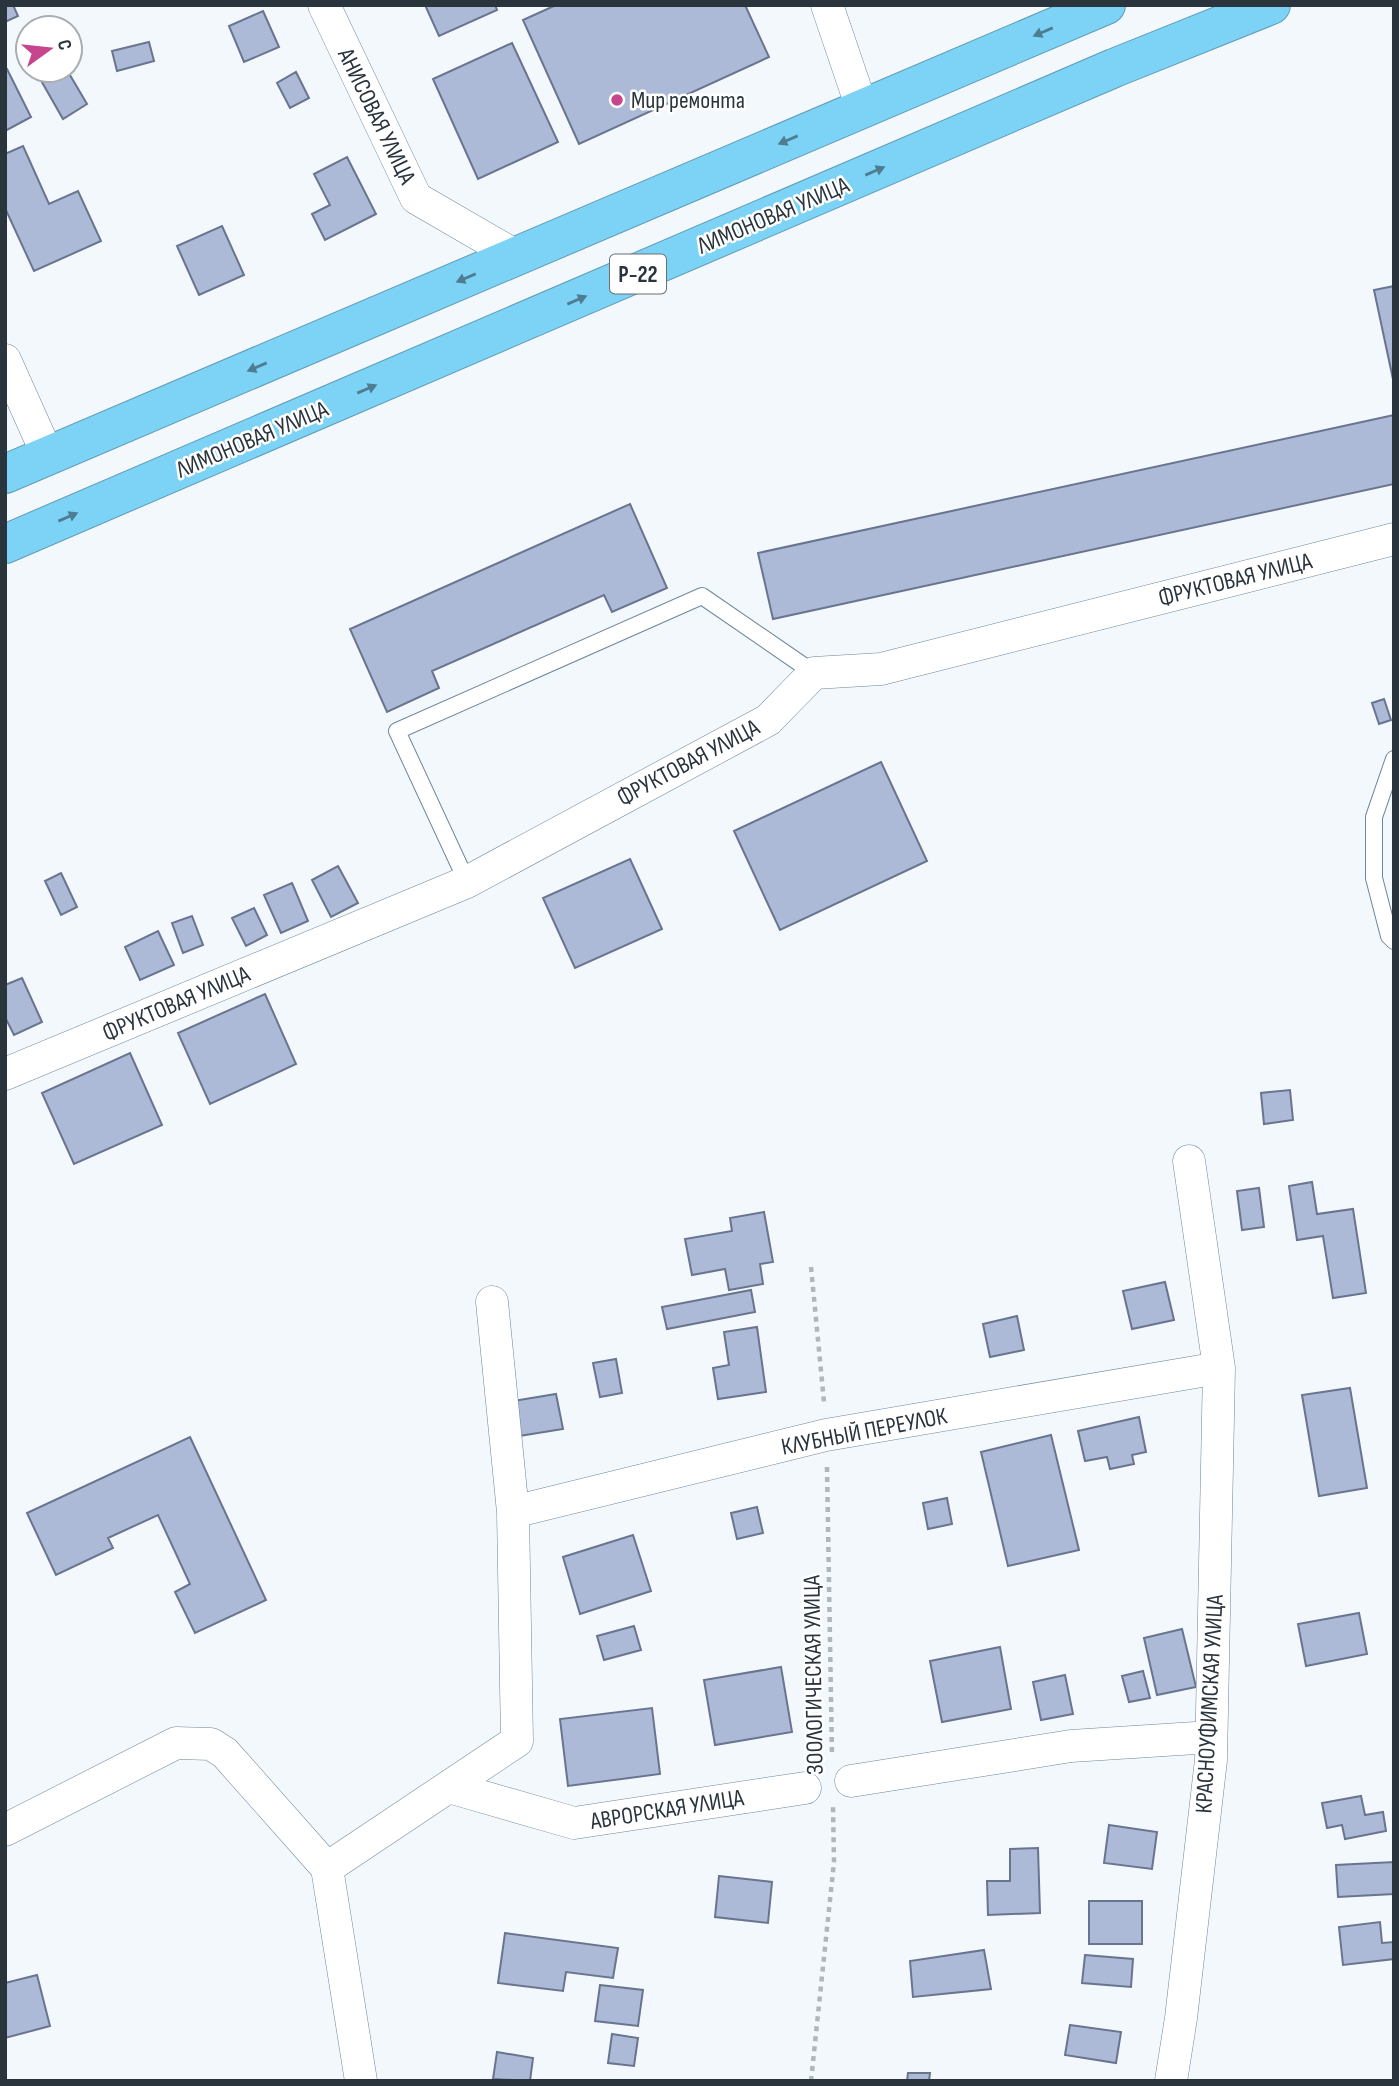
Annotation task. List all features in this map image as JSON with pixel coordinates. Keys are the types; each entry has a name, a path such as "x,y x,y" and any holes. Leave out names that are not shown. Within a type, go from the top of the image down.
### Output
{"highway":[{"name":"Р-22","path":"5,474 1105,5"},
{"name":"ЛИМОНОВАЯ УЛИЦА","path":"5,544 1114,68 1271,5"}],"street":[{"name":"АНИСОВАЯ УЛИЦА","path":"324,5 416,198 516,257"},
{"path":"827,5 862,108"},
{"path":"5,360 48,456"},
{"name":"ФРУКТОВАЯ УЛИЦА","path":"5,1074 467,882 768,720 814,673 881,669 1394,539"},
{"name":"КРАСНОУФИМСКАЯ УЛИЦА","path":"1171,2081 1181,2018 1211,1737 1219,1368 1189,1161"},
{"path":"327,1868 517,1741 513,1512 492,1302"},
{"name":"КЛУБНЫЙ ПЕРЕУЛОК","path":"513,1512 827,1435 1219,1368"},
{"name":"АВРОРСКАЯ УЛИЦА","path":"449,1787 574,1823 1072,1746 1211,1737"},
{"path":"5,1830 176,1743 211,1744 226,1753 327,1868 361,2081"}],"lane":[{"path":"467,882 397,731 702,596 814,673"},
{"path":"1394,760 1374,817 1374,878 1389,936 1394,941"}],"path":[{"name":"ЗООЛОГИЧЕСКАЯ УЛИЦА","path":"811,1267 827,1435 830,1782 834,1863 811,2081"}],"building":[{"path":"5,5 13,5 17,14 5,22"},
{"path":"425,5 495,5 497,10 439,36"},
{"name":"Мир ремонта","path":"556,5 745,5 769,57 579,144 523,20"},
{"path":"263,11 279,47 244,62 229,26"},
{"path":"149,42 154,61 117,71 112,51"},
{"path":"512,43 558,142 478,179 433,79"},
{"path":"7,69 31,117 5,131"},
{"path":"296,72 309,98 290,108 277,83"},
{"path":"43,84 75,84 87,104 63,119"},
{"path":"23,146 49,204 78,191 101,241 34,271 5,208 5,154"},
{"path":"347,157 376,214 325,240 312,214 330,205 314,174"},
{"path":"222,226 244,275 199,295 177,246"},
{"path":"1394,286 1394,384 1374,290"},
{"path":"1394,415 1394,484 773,619 758,553"},
{"path":"630,504 667,588 612,612 604,595 432,671 439,688 387,712 350,629"},
{"path":"1384,699 1391,720 1379,724 1372,703"},
{"path":"881,762 927,861 780,930 734,831"},
{"path":"630,859 662,929 575,968 543,898"},
{"path":"338,866 358,903 331,917 312,880"},
{"path":"61,873 77,907 61,915 45,881"},
{"path":"292,883 308,921 281,933 264,895"},
{"path":"254,908 267,935 246,946 232,918"},
{"path":"192,916 203,945 183,953 172,923"},
{"path":"158,931 174,965 140,980 125,947"},
{"path":"22,978 42,1022 14,1035 5,1017 5,985"},
{"path":"265,994 296,1064 210,1104 178,1033"},
{"path":"130,1053 162,1125 74,1164 42,1093"},
{"path":"1290,1090 1293,1120 1264,1124 1261,1093"},
{"path":"1312,1182 1317,1214 1353,1209 1366,1293 1333,1298 1323,1236 1297,1240 1289,1186"},
{"path":"1259,1188 1264,1227 1242,1230 1237,1191"},
{"path":"764,1212 773,1262 760,1264 763,1284 729,1290 725,1269 692,1275 685,1239 732,1231 730,1218"},
{"path":"1165,1282 1174,1320 1132,1329 1123,1291"},
{"path":"751,1290 755,1312 667,1329 662,1307"},
{"path":"1017,1316 1024,1350 990,1357 983,1324"},
{"path":"757,1327 766,1392 718,1399 713,1368 729,1365 724,1332"},
{"path":"616,1359 622,1393 600,1397 593,1363"},
{"path":"1350,1388 1367,1488 1319,1496 1302,1395"},
{"path":"556,1394 563,1429 519,1436 513,1401"},
{"path":"1139,1417 1146,1452 1132,1455 1134,1464 1110,1469 1107,1457 1085,1461 1078,1431"},
{"path":"1051,1435 1079,1550 1008,1566 981,1452"},
{"path":"190,1437 266,1600 195,1633 175,1592 190,1584 158,1515 108,1538 113,1548 56,1575 27,1513"},
{"path":"947,1498 952,1524 928,1529 923,1503"},
{"path":"757,1507 763,1533 737,1539 731,1513"},
{"path":"633,1535 651,1591 580,1614 563,1557"},
{"path":"1359,1613 1367,1654 1306,1666 1298,1624"},
{"path":"634,1626 641,1650 604,1660 597,1636"},
{"path":"1182,1629 1196,1687 1157,1695 1144,1638"},
{"path":"1000,1647 1011,1709 942,1722 930,1661"},
{"path":"781,1667 792,1732 715,1745 704,1680"},
{"path":"1143,1671 1150,1698 1129,1702 1122,1676"},
{"path":"1065,1675 1073,1714 1041,1720 1033,1682"},
{"path":"652,1708 660,1774 568,1786 560,1719"},
{"path":"1361,1796 1365,1815 1383,1812 1386,1831 1345,1839 1342,1825 1327,1828 1322,1803"},
{"path":"1109,1825 1157,1832 1152,1869 1104,1863"},
{"path":"1038,1848 1040,1913 988,1915 987,1881 1010,1881 1010,1849"},
{"path":"1394,1862 1394,1894 1338,1897 1336,1865"},
{"path":"719,1876 772,1882 768,1923 715,1917"},
{"path":"1089,1901 1142,1901 1142,1944 1089,1944"},
{"path":"1380,1922 1382,1943 1394,1942 1394,1959 1343,1965 1339,1927"},
{"path":"505,1933 618,1948 613,1978 566,1972 563,1991 498,1983"},
{"path":"984,1950 991,1989 913,1997 910,1961"},
{"path":"1085,1955 1133,1959 1131,1987 1082,1983"},
{"path":"37,1975 50,2026 5,2038 5,1983"},
{"path":"600,1985 643,1990 638,2026 595,2021"},
{"path":"1070,2025 1121,2032 1116,2063 1065,2055"},
{"path":"612,2034 638,2038 634,2066 608,2063"},
{"path":"497,2052 533,2058 530,2081 493,2079"},
{"path":"908,2073 930,2073 929,2081 907,2081"}],"place":[{"name":"Мир ремонта","path":"617,100"}]}
